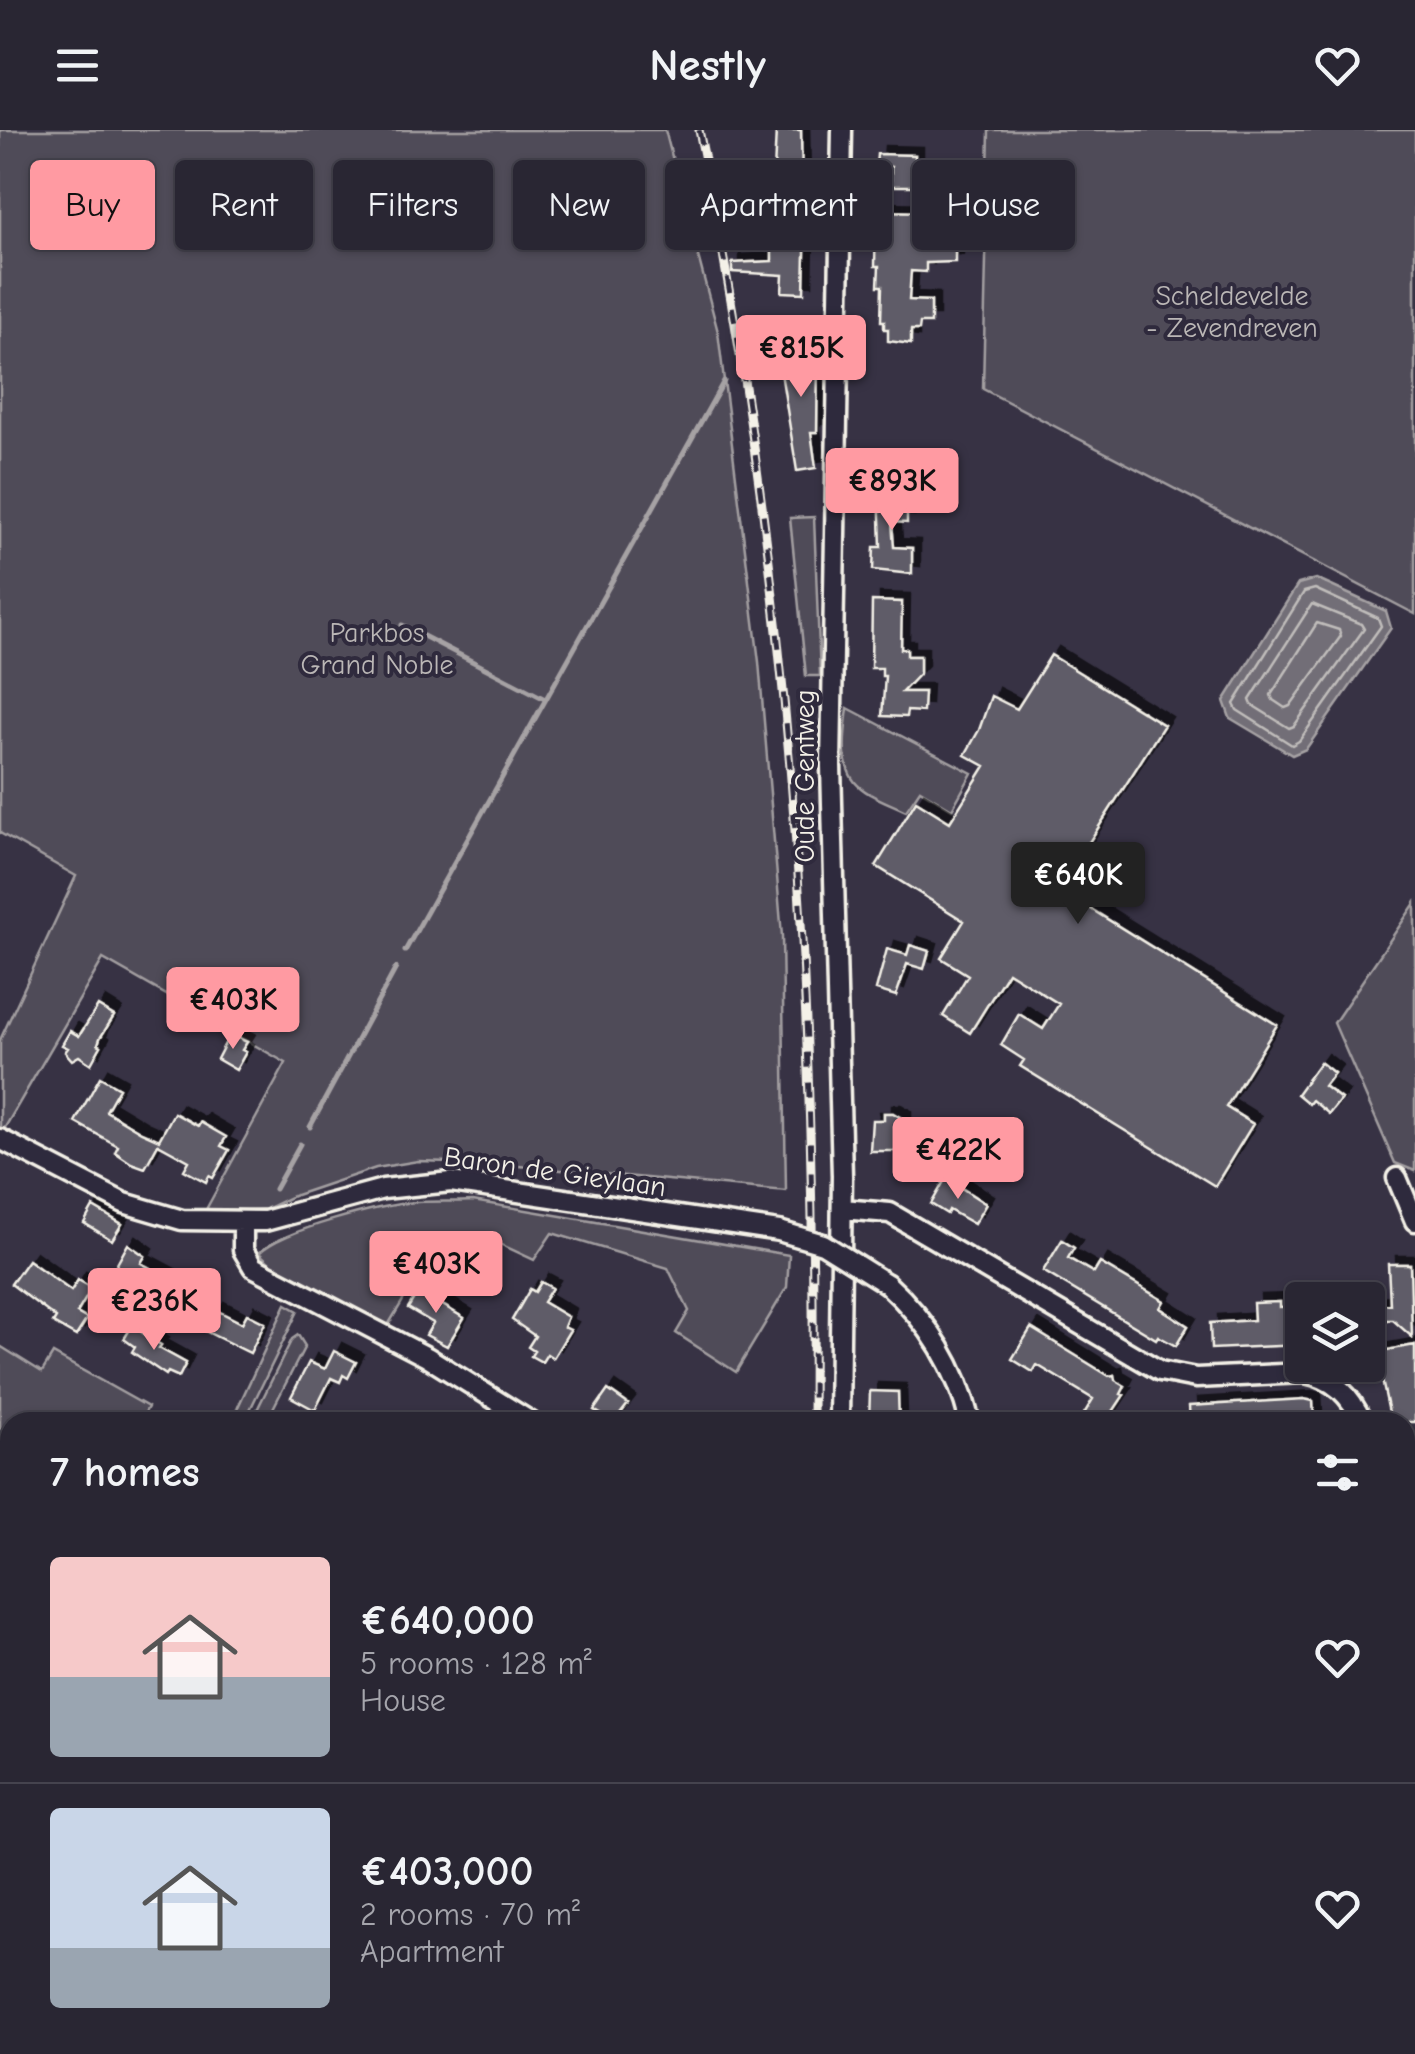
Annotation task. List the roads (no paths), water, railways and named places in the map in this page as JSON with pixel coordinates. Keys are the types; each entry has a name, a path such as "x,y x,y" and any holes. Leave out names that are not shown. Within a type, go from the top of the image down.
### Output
{"street":[{"name":"Oude Gentweg","path":"839,1412 842,1210 831,766 842,130"},
{"name":"Baron de Gieylaan","path":"0,1139 124,1202 182,1220 265,1221 383,1189 450,1182 779,1231 832,1248 887,1284 942,1349 959,1382 967,1412"},
{"path":"1397,1178 1415,1221"},
{"path":"842,1210 890,1212 1160,1371 1196,1378 1320,1376 1347,1395 1356,1412"},
{"path":"243,1222 243,1250 253,1267 426,1357 515,1412"}],"water":[{"path":"1316,579 1386,611 1391,628 1306,749 1292,755 1230,718 1224,701 1298,584"}],"waterway":[{"path":"405,951 724,381"},
{"path":"402,625 545,699"},
{"path":"310,1127 396,968"},
{"path":"275,1189 300,1144"}],"railway":[{"path":"699,130 755,452 790,773 809,1095 813,1412"}],"park label":[{"name":"Scheldevelde - Zevendreven","path":"1232,312"},
{"name":"Parkbos Grand Noble","path":"377,649"}]}
